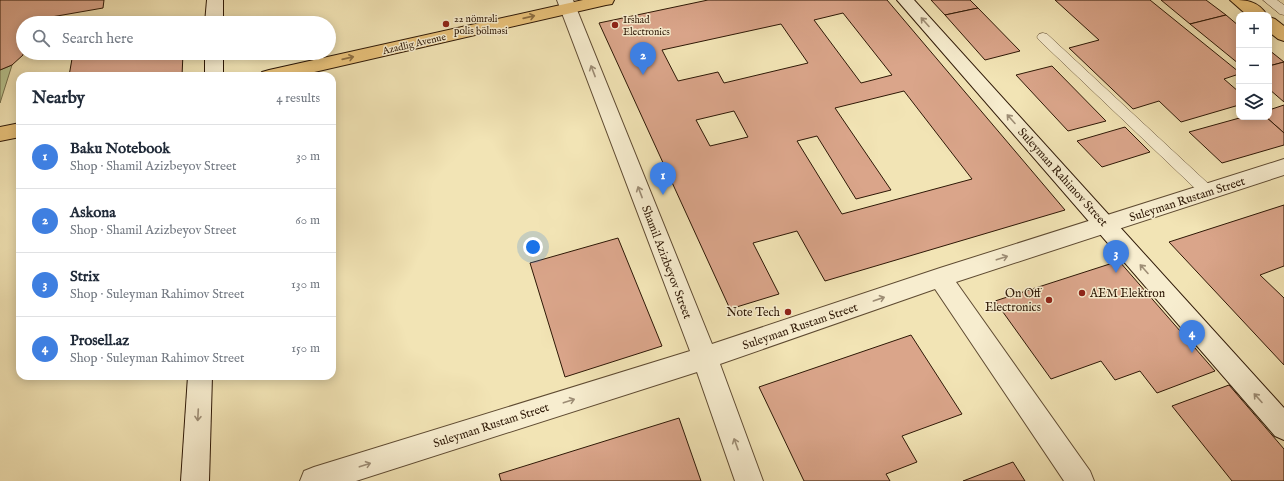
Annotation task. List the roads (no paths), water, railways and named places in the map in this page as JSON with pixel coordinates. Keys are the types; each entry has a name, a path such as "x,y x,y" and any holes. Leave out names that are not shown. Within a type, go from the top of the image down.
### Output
{"main road":[{"name":"Azadlig Avenue","path":"336,60 566,4 606,0"},
{"path":"1238,0 1254,12"},
{"path":"1272,25 1284,34"},
{"name":"Azadlig Avenue","path":"286,72 335,60"},
{"path":"0,134 16,131"}],"street":[{"path":"214,16 215,0"},
{"name":"Suleyman Rahimov Street","path":"905,0 1284,427"},
{"name":"Shamil Azizbeyov Street","path":"566,4 705,358 749,481"},
{"path":"214,60 214,72"},
{"name":"Suleyman Rustam Street","path":"314,481 705,358 940,278 1284,167"},
{"path":"940,278 1080,481"},
{"path":"195,481 200,380"}],"lane":[{"path":"1269,0 1284,11"},
{"path":"1043,37 1208,192"}],"place":[{"name":"22 nömrəli polis bölməsi","path":"446,24"},
{"name":"Irshad Electronics","path":"615,25"},
{"name":"Askona","path":"643,75"},
{"name":"Baku Notebook","path":"663,195"},
{"name":"Strix","path":"1116,273"},
{"name":"AEM Elektron","path":"1082,293"},
{"name":"On Off Electronics","path":"1049,300"},
{"name":"Note Tech","path":"788,312"},
{"name":"Prosell.az","path":"1192,353"}]}
